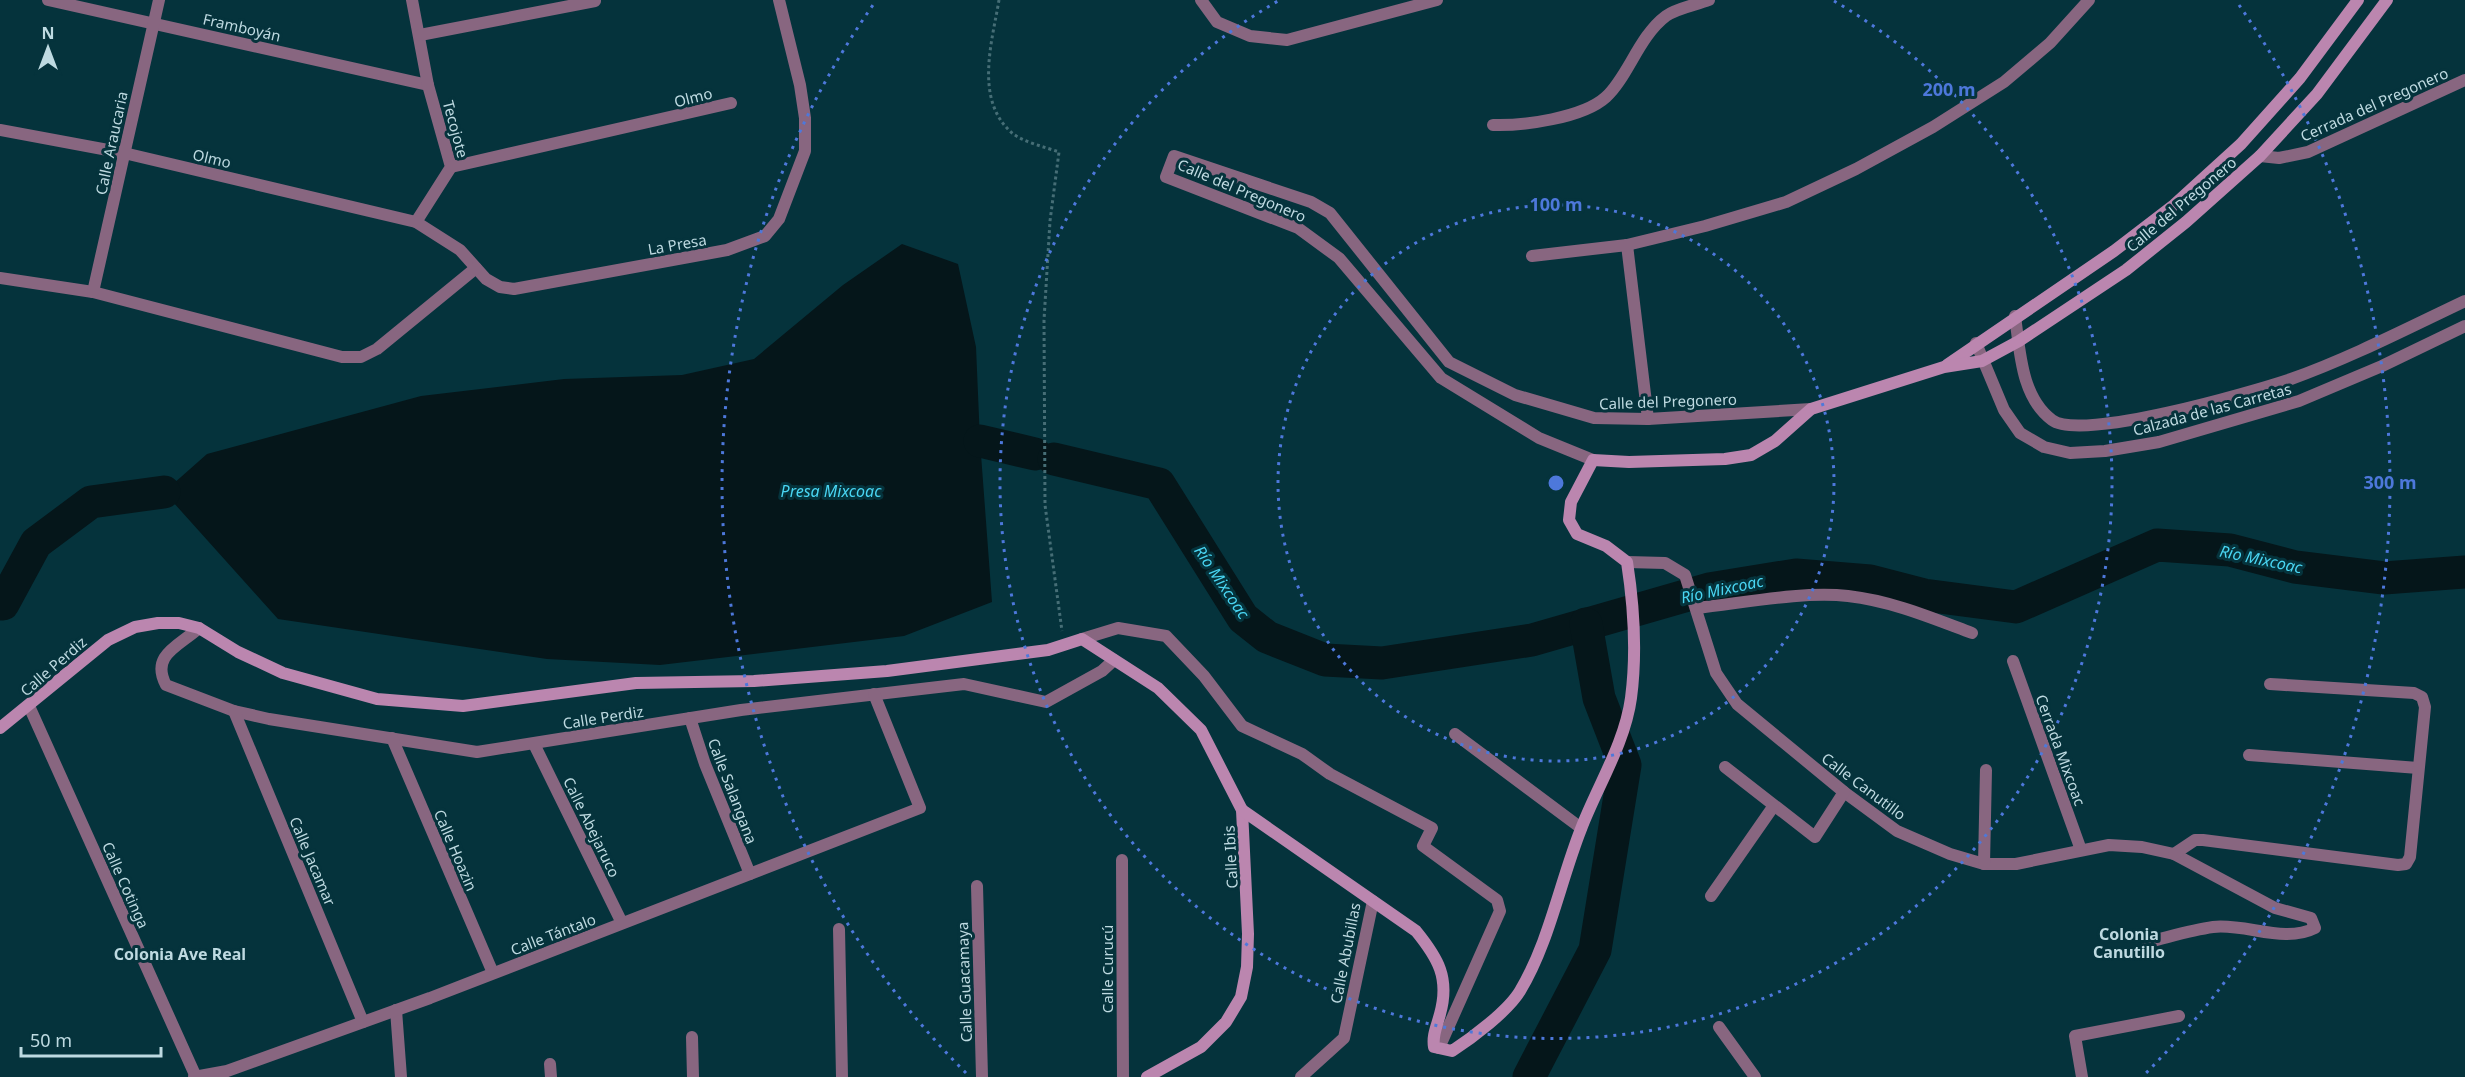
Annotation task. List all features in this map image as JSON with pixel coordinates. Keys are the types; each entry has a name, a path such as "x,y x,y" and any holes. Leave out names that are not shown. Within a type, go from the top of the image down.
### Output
{"street":[{"name":"Framboyán","path":"48,0 428,85"},
{"name":"Calle Araucaria","path":"93,292 159,0"},
{"name":"Tecojote","path":"412,0 428,85 451,167 416,222"},
{"name":"La Presa","path":"476,268 486,279 500,287 514,289 727,250 765,236 779,219 805,151 805,118 800,85 779,0"},
{"path":"1201,0 1217,22 1251,36 1287,40 1417,2 1437,0"},
{"path":"1492,125 1518,126 1587,107 1607,96 1653,28 1668,15 1709,0"},
{"path":"1532,256 1627,245 1786,202 1856,169 1933,127 2004,82 2050,43 2090,0"},
{"name":"Calle del Pregonero","path":"1944,367 2114,251 2174,205 2241,144 2300,78 2358,0"},
{"name":"Calle del Pregonero","path":"1811,410 1775,441 1751,455 1714,460 1629,462 1593,460 1539,438 1442,378 1339,258 1298,228 1166,177 1174,156 1311,202 1330,213 1449,362 1515,395 1594,418 1648,419 1811,410 1944,367 1982,361 2019,341 2126,270 2186,222 2260,156 2317,94 2387,0"},
{"path":"420,35 595,1"},
{"name":"Cerrada del Pregonero","path":"2260,156 2279,158 2308,152 2465,80"},
{"name":"Olmo","path":"451,167 731,103"},
{"name":"Olmo","path":"0,130 124,153 416,222"},
{"path":"0,278 93,292 342,357 361,357 378,349 476,268 460,250 416,222"},
{"path":"1627,245 1648,419"},
{"name":"Calzada de las Carretas","path":"2016,316 2028,386 2037,405 2054,422 2072,427 2100,426 2176,410 2290,379 2465,301"},
{"name":"Calzada de las Carretas","path":"1976,343 2004,410 2020,434 2044,447 2070,453 2105,451 2159,442 2299,401 2382,366 2465,326"},
{"path":"1373,901 1416,931 1437,956 1444,986 1441,1011 1432,1038 1434,1047 1452,1051 1476,1035 1519,992 1541,944 1581,828 1620,735 1631,700 1634,615 1627,563 1606,546 1577,534 1569,520 1571,502 1593,460"},
{"name":"Calle Canutillo","path":"1627,563 1665,563 1685,575 1716,674 1737,704 1844,792 1897,831 1950,854 1984,864 2016,864 2081,850 2120,846 2142,847 2174,854 2275,908 2311,918 2315,928 2304,933 2282,934 2249,928 2213,927 2148,942"},
{"path":"1696,608 1782,598 1846,596 1892,604 1972,633"},
{"name":"Calle Perdiz","path":"0,728 29,706 80,660 108,640 135,627 179,623 199,628 238,652 284,673 377,699 463,706 636,683 754,681 887,671 1048,650 1082,639"},
{"name":"Calle Perdiz","path":"199,628 167,653 160,663 160,674 166,685 234,711 477,752 690,718 964,684 1046,702 1102,671 1114,660"},
{"path":"1082,639 1118,628 1166,636 1204,676 1242,726 1302,754 1330,774 1432,828 1423,846 1497,900 1500,911 1439,1048"},
{"name":"Calle Ibis","path":"1082,639 1158,688 1201,730 1242,810 1248,934 1247,967 1241,997 1226,1022 1201,1047 1148,1077"},
{"name":"Cerrada Mixcoac","path":"2013,661 2081,850"},
{"path":"2174,854 2195,840 2398,865 2406,864 2410,857 2425,707 2422,697 2414,693 2270,684"},
{"name":"Calle Tántalo","path":"195,1077 228,1074 920,808 874,694"},
{"name":"Calle Cotinga","path":"29,706 195,1077"},
{"name":"Calle Jacamar","path":"234,711 363,1022"},
{"name":"Calle Salangana","path":"690,718 705,764 750,874"},
{"path":"1455,734 1581,828"},
{"name":"Calle Hoazin","path":"392,738 493,973"},
{"name":"Calle Abejaruco","path":"534,744 622,923"},
{"path":"2249,755 2418,768"},
{"path":"1725,767 1773,807 1815,837 1844,792"},
{"path":"1984,864 1986,770"},
{"path":"1711,897 1773,807"},
{"name":"Calle Abubillas","path":"1242,810 1373,901 1344,1038 1301,1077"},
{"name":"Calle Curucú","path":"1122,861 1123,1077"},
{"name":"Calle Guacamaya","path":"977,886 982,1077"},
{"path":"839,929 842,1077"},
{"path":"396,1010 400,1077"},
{"path":"2082,1077 2075,1036 2179,1016"},
{"path":"1719,1027 1755,1077"},
{"path":"692,1037 693,1077"}],"path":[{"path":"999,0 991,48 989,97 997,115 1012,134 1059,152 1050,221 1044,320 1045,505 1064,645"}],"water":[{"name":"Presa Mixcoac","path":"902,244 958,264 976,347 980,441 992,602 904,636 660,665 547,659 278,619 164,492 207,454 421,396 564,379 682,375 754,359 843,285"}],"waterway":[{"name":"Río Mixcoac","path":"980,441 1035,454"},
{"name":"Río Mixcoac","path":"1054,459 1159,484 1243,618 1267,637 1325,660 1382,663 1532,640 1709,589 1796,575 1870,581 1924,595 2016,607 2157,545 2230,550 2295,567 2384,578 2465,572"},
{"path":"0,604 3,604 36,543 91,502 164,492"},
{"path":"1529,1077 1595,950 1625,765 1599,698 1586,624"}],"district":[{"name":"Colonia Canutillo","path":"2129,943"},
{"name":"Colonia Ave Real","path":"180,954"}]}
